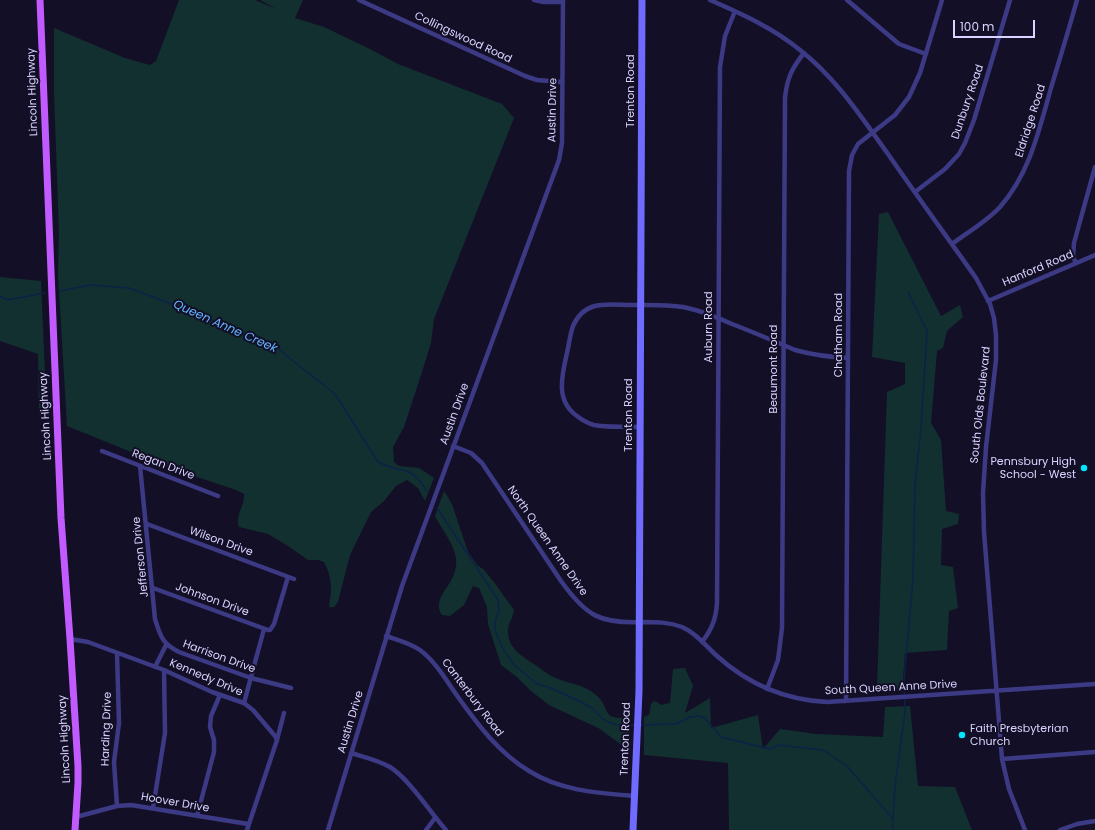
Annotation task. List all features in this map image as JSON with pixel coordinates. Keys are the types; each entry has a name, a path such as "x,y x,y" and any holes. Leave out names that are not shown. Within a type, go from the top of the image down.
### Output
{"main road":[{"name":"Lincoln Highway","path":"40,0 61,518 78,766 75,830"},
{"name":"Trenton Road","path":"633,830 638,730 642,0"}],"street":[{"name":"Collingswood Road","path":"359,0 525,76 537,80 562,82"},
{"path":"534,0 544,2 563,1"},
{"name":"South Olds Boulevard","path":"710,0 768,28 804,53 832,80 846,96 952,244 976,278 988,301 994,318 997,352 986,447 983,493 984,532 1002,759 1009,789 1025,830"},
{"path":"847,0 900,44 926,54"},
{"name":"Chatham Road","path":"846,701 849,171 855,148 865,138 895,115 905,103 920,73 942,0"},
{"name":"Dunbury Road","path":"915,192 945,170 959,154 965,143 974,120 1010,0"},
{"name":"Eldridge Road","path":"952,244 993,214 1008,196 1024,171 1035,144 1078,0"},
{"name":"Austin Drive","path":"328,830 402,586 559,160 562,143 563,1"},
{"name":"Auburn Road","path":"702,642 713,626 716,616 720,67 725,36 735,11"},
{"name":"Beaumont Road","path":"767,689 778,660 781,641 785,98 787,83 791,72 804,53"},
{"path":"1076,263 1073,257 1074,243 1095,167"},
{"name":"Hanford Road","path":"988,301 1095,254"},
{"path":"640,427 603,426 589,423 574,414 568,407 562,394 561,379 573,326 581,313 593,306 670,305 684,307 718,318 809,354 848,358"},
{"name":"North Queen Anne Drive","path":"453,446 471,453 482,463 561,581 579,604 588,612 601,618 613,621 639,622"},
{"name":"Regan Drive","path":"102,451 218,496"},
{"name":"Jefferson Drive","path":"140,466 156,619 159,631 166,645"},
{"name":"Wilson Drive","path":"147,524 294,579"},
{"path":"244,703 264,629 270,630 272,627 288,577"},
{"name":"Johnson Drive","path":"153,588 264,629"},
{"name":"South Queen Anne Drive","path":"639,622 672,624 688,630 739,674 767,689 801,699 827,702 1095,684"},
{"name":"Canterbury Road","path":"386,636 413,646 428,656 492,740 504,753 529,771 548,781 571,788 599,793 634,796"},
{"name":"Kennedy Drive","path":"70,639 88,642 164,670 220,695 244,703 264,723 277,740"},
{"name":"Harrison Drive","path":"155,667 166,645 178,652 251,678 291,688"},
{"name":"Harding Drive","path":"117,653 119,723 114,762 117,806"},
{"path":"153,808 165,733 164,670"},
{"path":"197,816 214,752 214,740 210,727 211,716 220,695"},
{"path":"247,830 277,740 284,713"},
{"path":"1002,759 1095,752"},
{"path":"351,753 380,762 391,768 409,785 446,830"},
{"name":"Hoover Drive","path":"76,817 117,806 131,805 248,824"},
{"path":"426,830 435,818"},
{"path":"1060,830 1077,824 1095,821"}],"green space":[{"path":"179,0 255,0 276,9 260,0 303,0 295,18 324,27 398,64 502,104 514,118 434,319 431,343 422,372 404,427 393,447 394,462 399,466 419,468 434,478 425,501 418,488 407,480 396,486 384,501 371,512 350,555 338,602 334,607 329,607 331,583 324,562 318,560 308,560 268,534 239,527 238,518 244,499 244,494 173,469 67,426 58,274 59,233 54,93 54,28 125,58 150,65 156,61"},
{"path":"888,212 941,316 960,305 963,317 947,331 943,348 937,351 931,423 941,440 946,511 959,514 958,524 942,529 941,565 953,567 958,608 949,611 947,650 905,653 902,692 877,687 887,392 905,384 905,363 872,357 879,214"},
{"path":"0,277 41,281 47,420 39,415 38,354 0,341"},
{"path":"444,491 452,504 468,552 477,565 483,569 494,582 514,610 508,630 509,639 514,649 523,657 552,676 581,686 593,692 601,700 607,712 611,716 617,718 631,717 628,750 600,729 549,705 501,665 488,624 487,607 479,588 473,586 464,605 450,616 442,615 439,605 441,596 453,577 456,568 456,558 453,547 435,516"},
{"path":"685,668 693,686 685,713 710,698 711,728 758,715 763,749 780,729 816,734 883,737 885,707 910,706 918,786 955,787 972,830 729,830 728,763 644,755 644,717 649,715 651,704 654,701 661,705 670,703 673,669"}],"waterway":[{"name":"Queen Anne Creek","path":"60,291 91,285 129,288 196,313 278,349 335,394 378,462 416,476 427,492"},
{"path":"893,818 895,786 905,712 904,680 913,578 915,484 921,429 927,331 908,292"},
{"name":"Queen Anne Creek","path":"0,296 7,300 45,293"},
{"name":"Queen Anne Creek","path":"437,508 498,600 499,610 495,622 495,630 503,649 514,665 536,683 553,689 592,708 608,722 618,725 634,725"},
{"name":"Queen Anne Creek","path":"640,725 676,724 690,717 699,716 705,718 721,737 770,749 779,745 823,750 847,766 893,819 893,830"}],"place":[{"name":"Pennsbury High School - West","path":"1084,468"},
{"name":"Faith Presbyterian Church","path":"962,735"}]}
